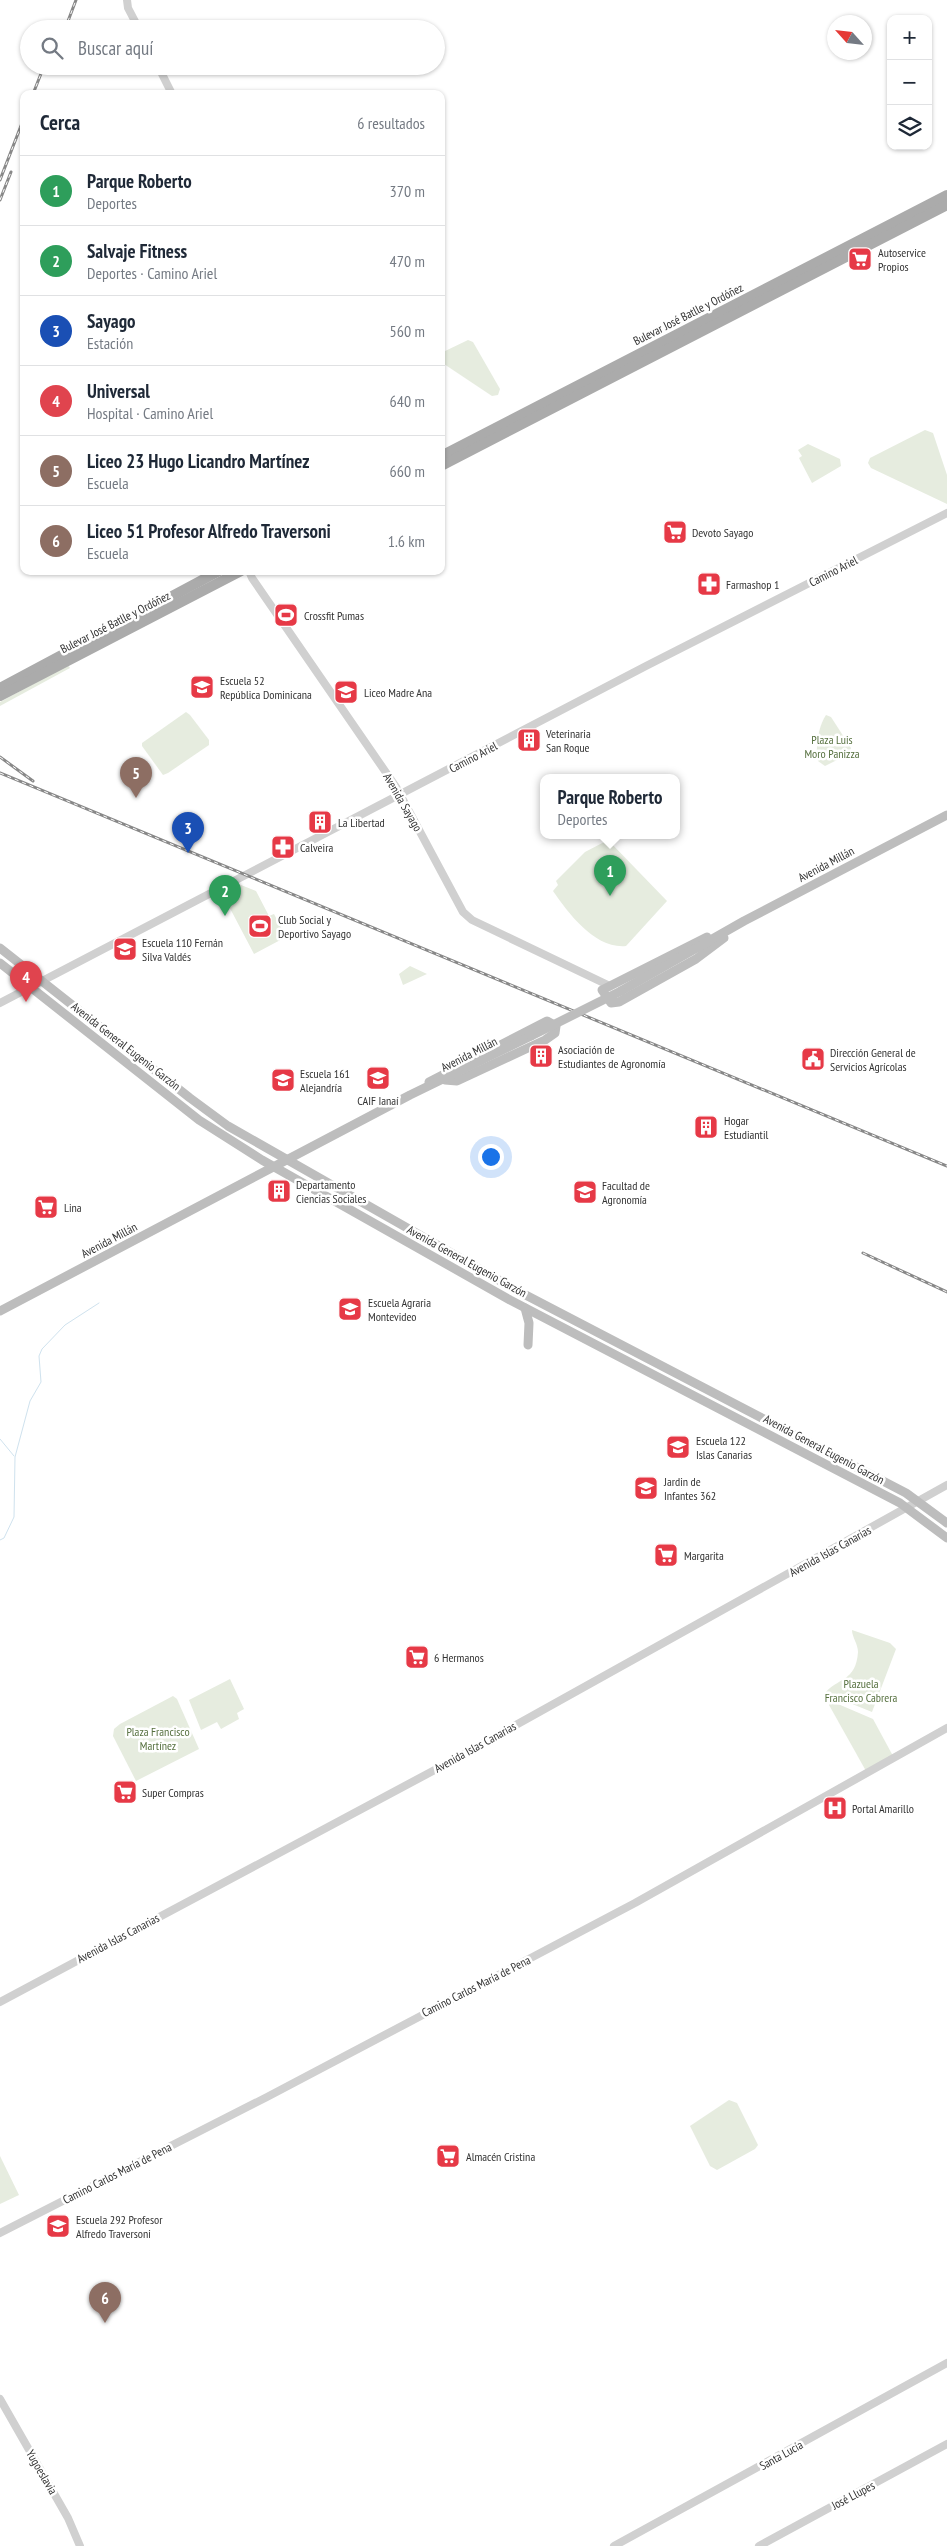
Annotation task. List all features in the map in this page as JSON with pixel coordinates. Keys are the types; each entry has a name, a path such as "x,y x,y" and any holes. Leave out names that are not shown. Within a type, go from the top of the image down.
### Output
{"main road":[{"name":"Bulevar José Batlle y Ordóñez","path":"445,454 947,195"},
{"name":"Bulevar José Batlle y Ordóñez","path":"445,464 947,205"},
{"name":"Bulevar José Batlle y Ordóñez","path":"0,688 212,575"},
{"name":"Bulevar José Batlle y Ordóñez","path":"0,696 233,575"},
{"name":"Avenida Millán","path":"0,1311 410,1095 444,1080 621,991 744,921 947,815"},
{"path":"733,927 719,931 606,988 608,1002 619,1002 696,959 744,921"},
{"name":"Avenida General Eugenio Garzón","path":"0,948 206,1111 518,1291 919,1501 947,1523"},
{"name":"Avenida General Eugenio Garzón","path":"0,963 214,1131 525,1308 909,1508 947,1538"},
{"path":"410,1095 446,1072 547,1021 556,1026 555,1033 545,1040 457,1081 444,1080"},
{"path":"525,1308 528,1323 528,1345"}],"street":[{"path":"128,4 135,20"},
{"path":"162,75 170,90"},
{"name":"Camino Ariel","path":"0,1003 947,512"},
{"name":"Avenida Sayago","path":"251,575 401,795 467,916 598,981 606,988"},
{"name":"Avenida Islas Canarias","path":"0,2002 444,1765 909,1508 947,1485"},
{"name":"Camino Carlos María de Pena","path":"0,2233 267,2097 635,1904 947,1728"},
{"name":"Santa Lucía","path":"614,2546 947,2363"},
{"name":"Yugoeslavia","path":"0,2399 68,2518 80,2546"},
{"name":"José Llupes","path":"759,2546 947,2444"}],"green space":[{"path":"468,340 473,342 500,389 498,395 492,396 445,365 445,351"},
{"path":"925,430 933,433 947,475 947,504 871,468 868,463 870,458"},
{"path":"808,444 840,459 841,466 812,483 799,458 802,456 798,450"},
{"path":"68,665 70,668 0,706 0,702"},
{"path":"186,712 209,740 209,745 163,775 142,746 142,743"},
{"name":"Plaza Luis Moro Panizza","path":"826,715 831,717 851,748 849,754 825,766 818,761 817,750 819,731"},
{"path":"608,840 667,901 626,946 604,942 593,936 567,910 553,891 558,885 556,881 585,852"},
{"name":"Club Social y Deportivo Sayago","path":"241,885 256,891 269,916 274,914 286,937 254,954 223,895"},
{"path":"410,966 427,974 403,985 399,974"},
{"name":"Plazuela Francisco Cabrera","path":"852,1630 890,1643 896,1649 872,1712 825,1693 854,1669 858,1652"},
{"path":"230,1679 244,1709 237,1713 239,1719 221,1729 217,1722 201,1730 189,1700"},
{"name":"Plaza Francisco Martínez","path":"173,1696 177,1699 199,1749 136,1781 113,1736 114,1729"},
{"path":"831,1701 873,1719 893,1756 866,1771 829,1705"},
{"path":"729,2100 737,2103 758,2145 755,2149 717,2170 710,2166 690,2126"},
{"path":"0,2156 19,2195 0,2204"}],"waterway":[{"path":"0,1540 4,1538 14,1517 15,1457 30,1401 41,1382 39,1356 42,1349 65,1325 99,1303"},
{"path":"0,1439 14,1456"}],"railway":[{"path":"68,20 76,0"},
{"path":"35,90 40,75"},
{"path":"0,180 20,128"},
{"path":"0,200 11,172"},
{"path":"0,757 33,781"},
{"path":"0,773 947,1166"},
{"path":"863,1253 947,1292"}],"place":[{"name":"Autoservice Propios","path":"860,259"},
{"name":"Devoto Sayago","path":"675,532"},
{"name":"Farmashop 1","path":"709,584"},
{"name":"Crossfit Pumas","path":"286,615"},
{"name":"Escuela 52 República Dominicana","path":"202,687"},
{"name":"Liceo Madre Ana","path":"346,692"},
{"name":"Veterinaria San Roque","path":"529,740"},
{"name":"Liceo 23 Hugo Licandro Martínez","path":"136,798"},
{"name":"La Libertad","path":"320,822"},
{"name":"Calveira","path":"283,847"},
{"name":"Sayago","path":"188,853"},
{"name":"Parque Roberto","path":"610,896"},
{"name":"Salvaje Fitness","path":"225,916"},
{"name":"Club Social y Deportivo Sayago","path":"260,926"},
{"name":"Escuela 110 Fernán Silva Valdés","path":"125,949"},
{"name":"Universal","path":"26,1002"},
{"name":"Asociación de Estudiantes de Agronomía","path":"541,1056"},
{"name":"Dirección General de Servicios Agrícolas","path":"813,1059"},
{"name":"CAIF Ianaí","path":"378,1078"},
{"name":"Escuela 161 Alejandría","path":"283,1080"},
{"name":"Hogar Estudiantil","path":"706,1127"},
{"name":"Departamento Ciencias Sociales","path":"279,1191"},
{"name":"Facultad de Agronomía","path":"585,1192"},
{"name":"Lina","path":"46,1207"},
{"name":"Escuela Agraria Montevideo","path":"350,1309"},
{"name":"Escuela 122 Islas Canarias","path":"678,1447"},
{"name":"Jardin de Infantes 362","path":"646,1488"},
{"name":"Margarita","path":"666,1555"},
{"name":"6 Hermanos","path":"417,1657"},
{"name":"Super Compras","path":"125,1792"},
{"name":"Portal Amarillo","path":"835,1808"},
{"name":"Almacén Cristina","path":"448,2156"},
{"name":"Escuela 292 Profesor Alfredo Traversoni","path":"58,2226"},
{"name":"Liceo 51 Profesor Alfredo Traversoni","path":"105,2323"}]}
